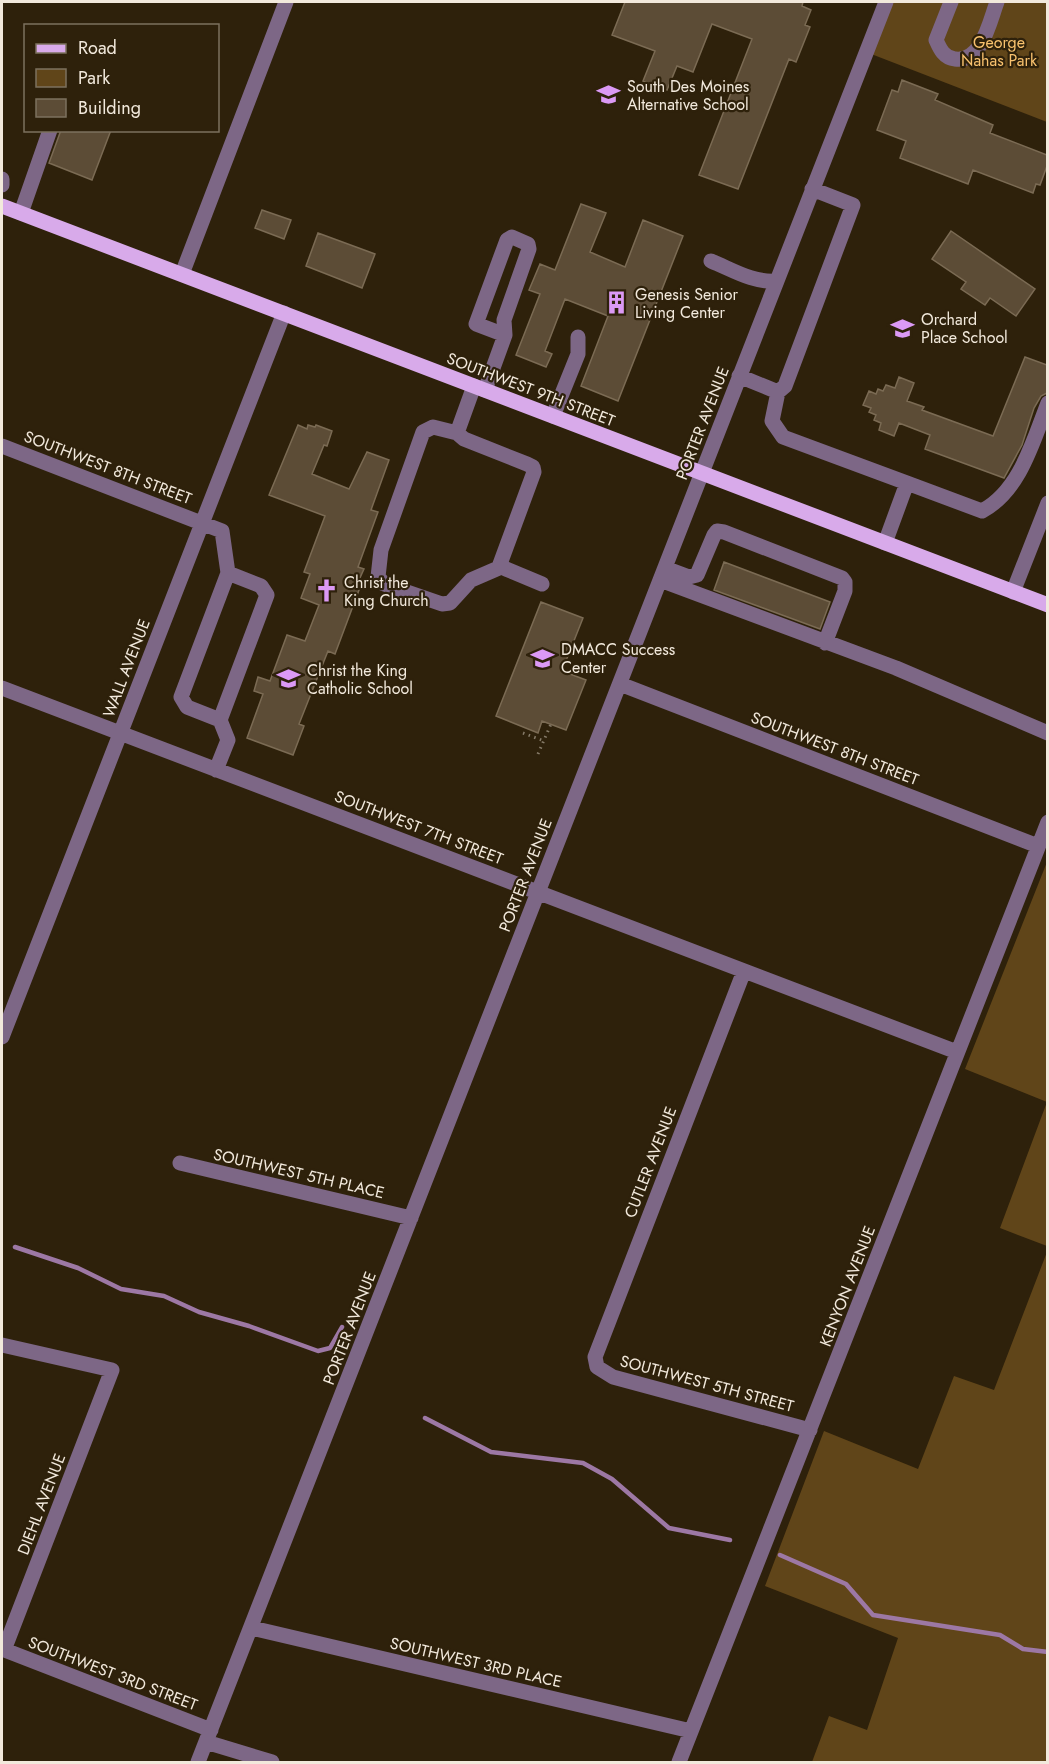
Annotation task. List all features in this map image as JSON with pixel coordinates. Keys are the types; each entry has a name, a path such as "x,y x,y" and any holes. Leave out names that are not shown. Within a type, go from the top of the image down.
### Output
{"main road":[{"name":"SOUTHWEST 9TH STREET","path":"2,206 1047,605"}],"street":[{"path":"182,274 286,2"},
{"name":"PORTER AVENUE","path":"198,1762 886,2"},
{"path":"951,2 936,40 940,51 955,59 966,59 973,54 985,33 997,2"},
{"path":"21,213 49,132"},
{"path":"2,179 2,184"},
{"path":"812,189 853,205 785,386 778,392 772,422 783,437 982,511 996,504 1024,463 1047,404"},
{"path":"457,433 505,335 504,320 529,249 528,244 512,237 507,240 476,324 505,335"},
{"path":"711,261 751,278 765,282 777,281"},
{"name":"WALL AVENUE","path":"2,1037 284,313"},
{"path":"553,416 578,354 578,337"},
{"path":"740,376 778,392"},
{"path":"501,567 501,558 534,472 533,467 464,439 457,433 433,427 423,432 381,550 378,577 384,584 442,604 454,600 471,580 501,567 542,584"},
{"name":"SOUTHWEST 8TH STREET","path":"2,446 222,531 228,573"},
{"path":"885,543 908,483"},
{"path":"1013,592 1047,503"},
{"path":"662,574 689,577 697,575 717,531 842,578 845,582 845,591 825,643"},
{"path":"216,770 228,740 220,720 267,595 261,586 228,573 181,697 187,707 220,720"},
{"path":"662,574 825,643 896,668 1047,733"},
{"name":"SOUTHWEST 8TH STREET","path":"620,684 1038,846"},
{"name":"SOUTHWEST 7TH STREET","path":"2,688 957,1052"},
{"name":"KENYON AVENUE","path":"679,1762 1047,822"},
{"name":"CUTLER AVENUE","path":"597,1367 595,1357 597,1349 744,971"},
{"name":"SOUTHWEST 5TH PLACE","path":"180,1163 411,1218"},
{"name":"DIEHL AVENUE","path":"2,1345 112,1370 3,1650"},
{"name":"SOUTHWEST 5TH STREET","path":"597,1367 612,1377 810,1430"},
{"name":"SOUTHWEST 3RD PLACE","path":"252,1628 691,1731"},
{"name":"SOUTHWEST 3RD STREET","path":"3,1650 272,1762"}],"path":[{"path":"538,754 551,724"},
{"path":"523,733 544,741"}],"green space":[{"name":"George Nahas Park","path":"886,2 1047,2 1047,122 866,52"},
{"path":"1047,862 1047,1102 965,1069"},
{"path":"1047,1102 1047,1246 1000,1228"},
{"path":"1047,1252 1047,1762 812,1762 829,1716 867,1730 898,1638 765,1586 824,1431 918,1469 954,1376 994,1390"}],"building":[{"path":"625,2 803,2 802,6 811,10 805,25 810,27 796,62 789,59 738,189 699,175 752,39 712,24 693,72 677,66 667,90 643,81 655,51 612,35"},
{"path":"902,80 938,94 935,100 993,125 990,133 1047,155 1047,166 1040,185 1036,184 1033,193 973,170 968,184 900,158 906,141 877,130 892,90 898,92"},
{"path":"60,132 110,132 92,180 49,163"},
{"name":"Genesis Senior Living Center","path":"581,204 606,213 590,252 625,267 643,220 683,236 618,401 581,386 608,316 565,299 545,351 552,354 546,367 516,355 540,294 529,290 540,264 555,270"},
{"path":"262,210 291,220 284,239 255,228"},
{"path":"951,231 1035,289 1016,316 990,298 985,305 961,289 966,282 932,259"},
{"path":"318,233 375,254 362,288 306,266"},
{"path":"1025,357 1047,365 1047,393 1041,396 1034,408 1022,445 1004,478 925,449 930,435 899,423 894,436 879,430 881,423 874,420 876,415 869,412 871,408 863,405 869,391 876,394 878,389 883,391 886,385 895,388 899,377 914,383 907,401 924,407 922,410 993,436"},
{"name":"Christ the King Church","path":"298,425 307,429 308,425 315,427 316,425 332,431 312,474 349,489 367,452 389,460 371,510 378,512 358,567 364,569 359,580 362,582 335,654 328,651 299,724 304,726 293,755 247,738 263,694 254,691 258,677 270,681 287,635 305,641 319,605 301,598 310,574 304,572 325,516 269,495"},
{"path":"724,562 830,602 820,629 714,590"},
{"name":"DMACC Success Center","path":"541,602 583,618 562,671 586,680 566,730 542,721 538,733 496,716"}],"waterway":[{"path":"15,1247 78,1268 121,1289 164,1296 199,1312 249,1326 318,1351 330,1348 342,1327"},
{"path":"425,1418 491,1452 583,1463 612,1479 669,1528 730,1540"},
{"path":"780,1555 846,1584 873,1615 1000,1635 1023,1649 1048,1652"}],"place":[{"name":"South Des Moines Alternative School","path":"609,95"},
{"name":"Genesis Senior Living Center","path":"617,303"},
{"name":"Orchard Place School","path":"903,328"},
{"name":"Christ the King Church","path":"326,591"},
{"name":"DMACC Success Center","path":"543,658"},
{"name":"Christ the King Catholic School","path":"289,679"}]}
